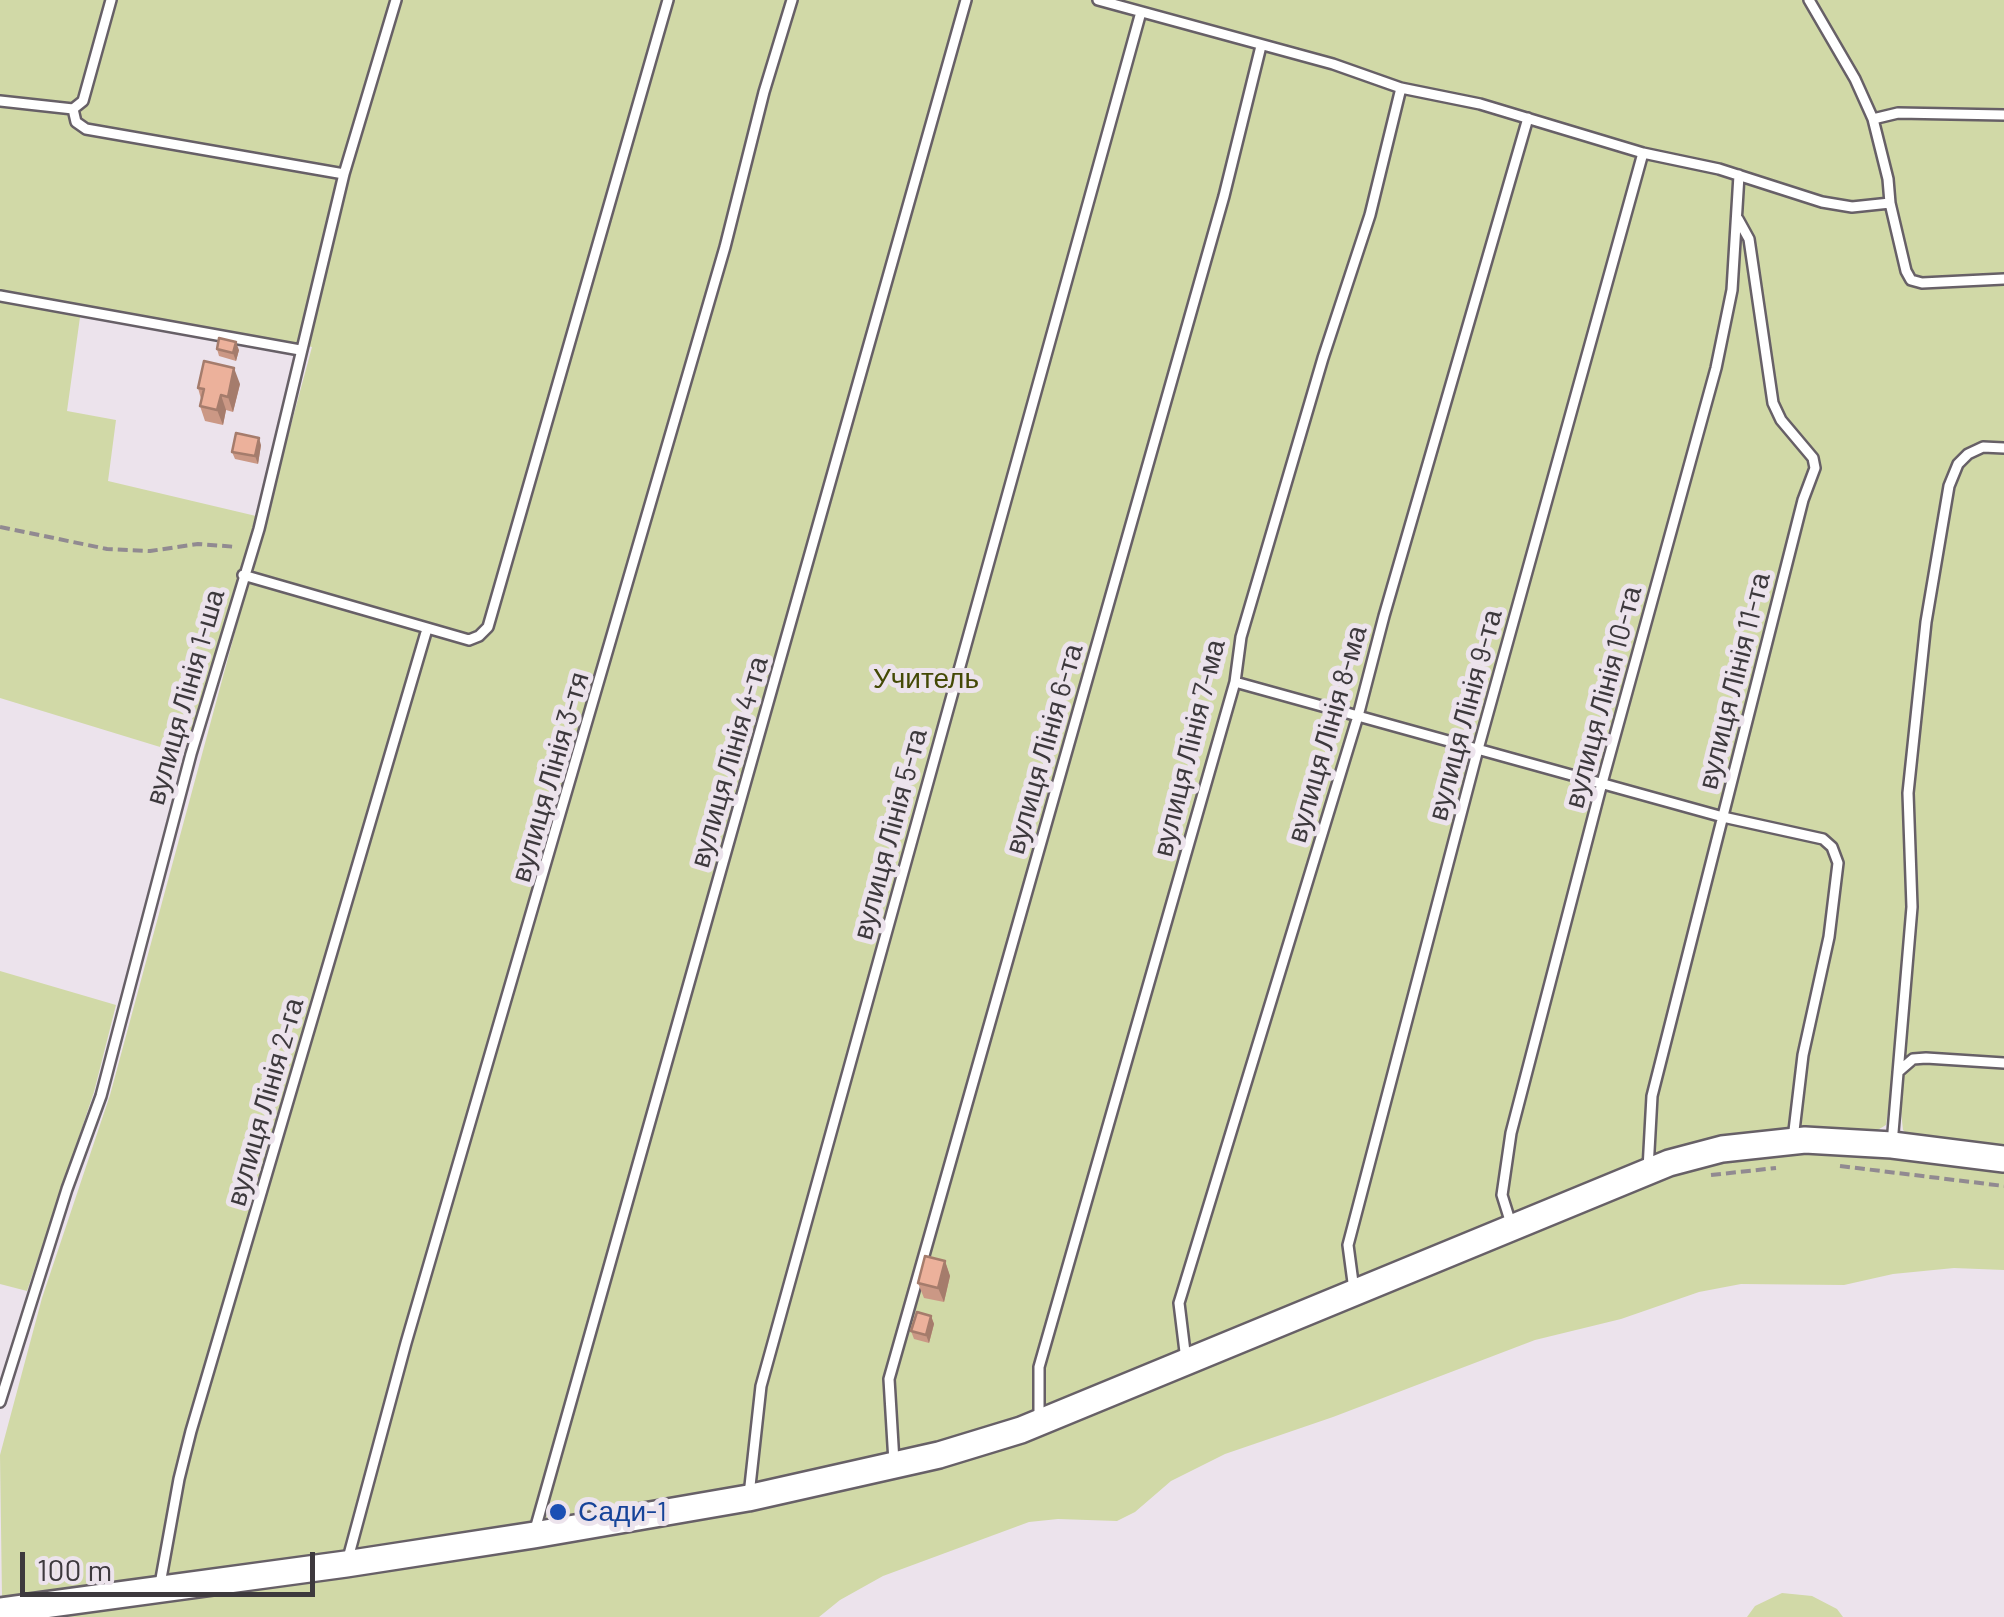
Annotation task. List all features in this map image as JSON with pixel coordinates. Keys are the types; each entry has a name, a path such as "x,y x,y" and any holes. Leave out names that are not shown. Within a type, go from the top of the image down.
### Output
{"main road":[{"path":"0,1611 534,1535 748,1498 894,1466 1038,1423 1658,1167 1722,1149 1792,1152 1892,1146 2004,1159"}],"lane":[{"path":"0,101 73,109 83,101 111,0"},
{"name":"вулиця Лінія 1-ша","path":"0,1402 66,1188 100,1096 190,754 253,549 344,174 396,0"},
{"path":"243,575 469,640 488,627 668,0"},
{"name":"вулиця Лінія 3-тя","path":"346,1564 406,1343 709,303 792,0"},
{"name":"вулиця Лінія 4-та","path":"534,1535 966,0"},
{"path":"1098,0 1333,64 1401,88 1480,104 1822,202 1852,207 1890,203"},
{"path":"1809,0 1874,119 1890,203 1911,280 1922,284 2004,279"},
{"name":"вулиця Лінія 5-та","path":"748,1498 761,1386 1141,12"},
{"name":"вулиця Лінія 6-та","path":"894,1466 889,1378 1224,196 1261,46"},
{"name":"вулиця Лінія 7-ма","path":"1038,1423 1038,1367 1235,682 1240,638 1370,215 1401,88"},
{"path":"73,109 76,122 86,129 344,174"},
{"path":"1874,119 1898,112 2004,115"},
{"name":"вулиця Лінія 8-ма","path":"1186,1362 1180,1303 1358,716 1528,118"},
{"name":"вулиця Лінія 9-та","path":"1354,1292 1348,1244 1478,749 1644,153"},
{"name":"вулиця Лінія 10-та","path":"1512,1227 1502,1195 1511,1133 1716,368 1732,290 1738,176"},
{"name":"вулиця Лінія 11-та","path":"1658,1167 1652,1096 1802,500 1815,468 1773,403 1749,239 1736,214"},
{"path":"0,296 300,350"},
{"path":"1892,1146 1912,907 1908,793 1926,622 1949,486 1958,464 1983,447 2004,448"},
{"name":"вулиця Лінія 2-га","path":"159,1590 192,1431 427,629"},
{"path":"1235,682 1723,817 1823,840 1832,848 1838,863 1829,937 1804,1055 1792,1152"},
{"path":"1898,1072 1914,1060 1926,1058 2004,1063"}],"path":[{"path":"0,527 106,549 150,551 198,544 253,549"},
{"path":"1658,1167 1715,1176 1792,1152"},
{"path":"1829,1165 2004,1186"}],"green space":[{"name":"Учитель","path":"0,0 2004,0 2004,1149 1910,1137 1903,1130 1901,1111 1888,1111 1886,1125 1874,1132 1722,1138 1046,1410 938,1445 757,1488 335,1559 10,1600 2,1597 0,1455 42,1298 110,1095 312,347 81,310 67,411 116,420 108,481 256,516 209,683 183,754 0,698"},
{"path":"0,971 116,1005 94,1092 27,1291 0,1284"},
{"path":"1795,1149 2004,1169 2004,1270 1954,1268 1893,1274 1844,1285 1741,1284 1699,1292 1621,1319 1535,1340 1225,1454 1171,1481 1135,1512 1117,1521 1029,1522 883,1576 819,1617 34,1617 337,1576 940,1465 1674,1173 1724,1158"},
{"path":"1782,1593 1812,1596 1837,1609 1843,1617 1747,1617 1755,1606"}],"building":[{"path":"219,338 236,342 233,353 217,349"},
{"path":"204,361 234,368 228,397 221,395 217,410 200,406 204,389 198,388"},
{"path":"236,433 259,438 255,456 232,452"},
{"path":"925,1256 945,1261 938,1288 918,1283"},
{"path":"917,1312 931,1316 926,1335 911,1331"}],"place":[{"name":"Сади-1","path":"558,1512"}]}
